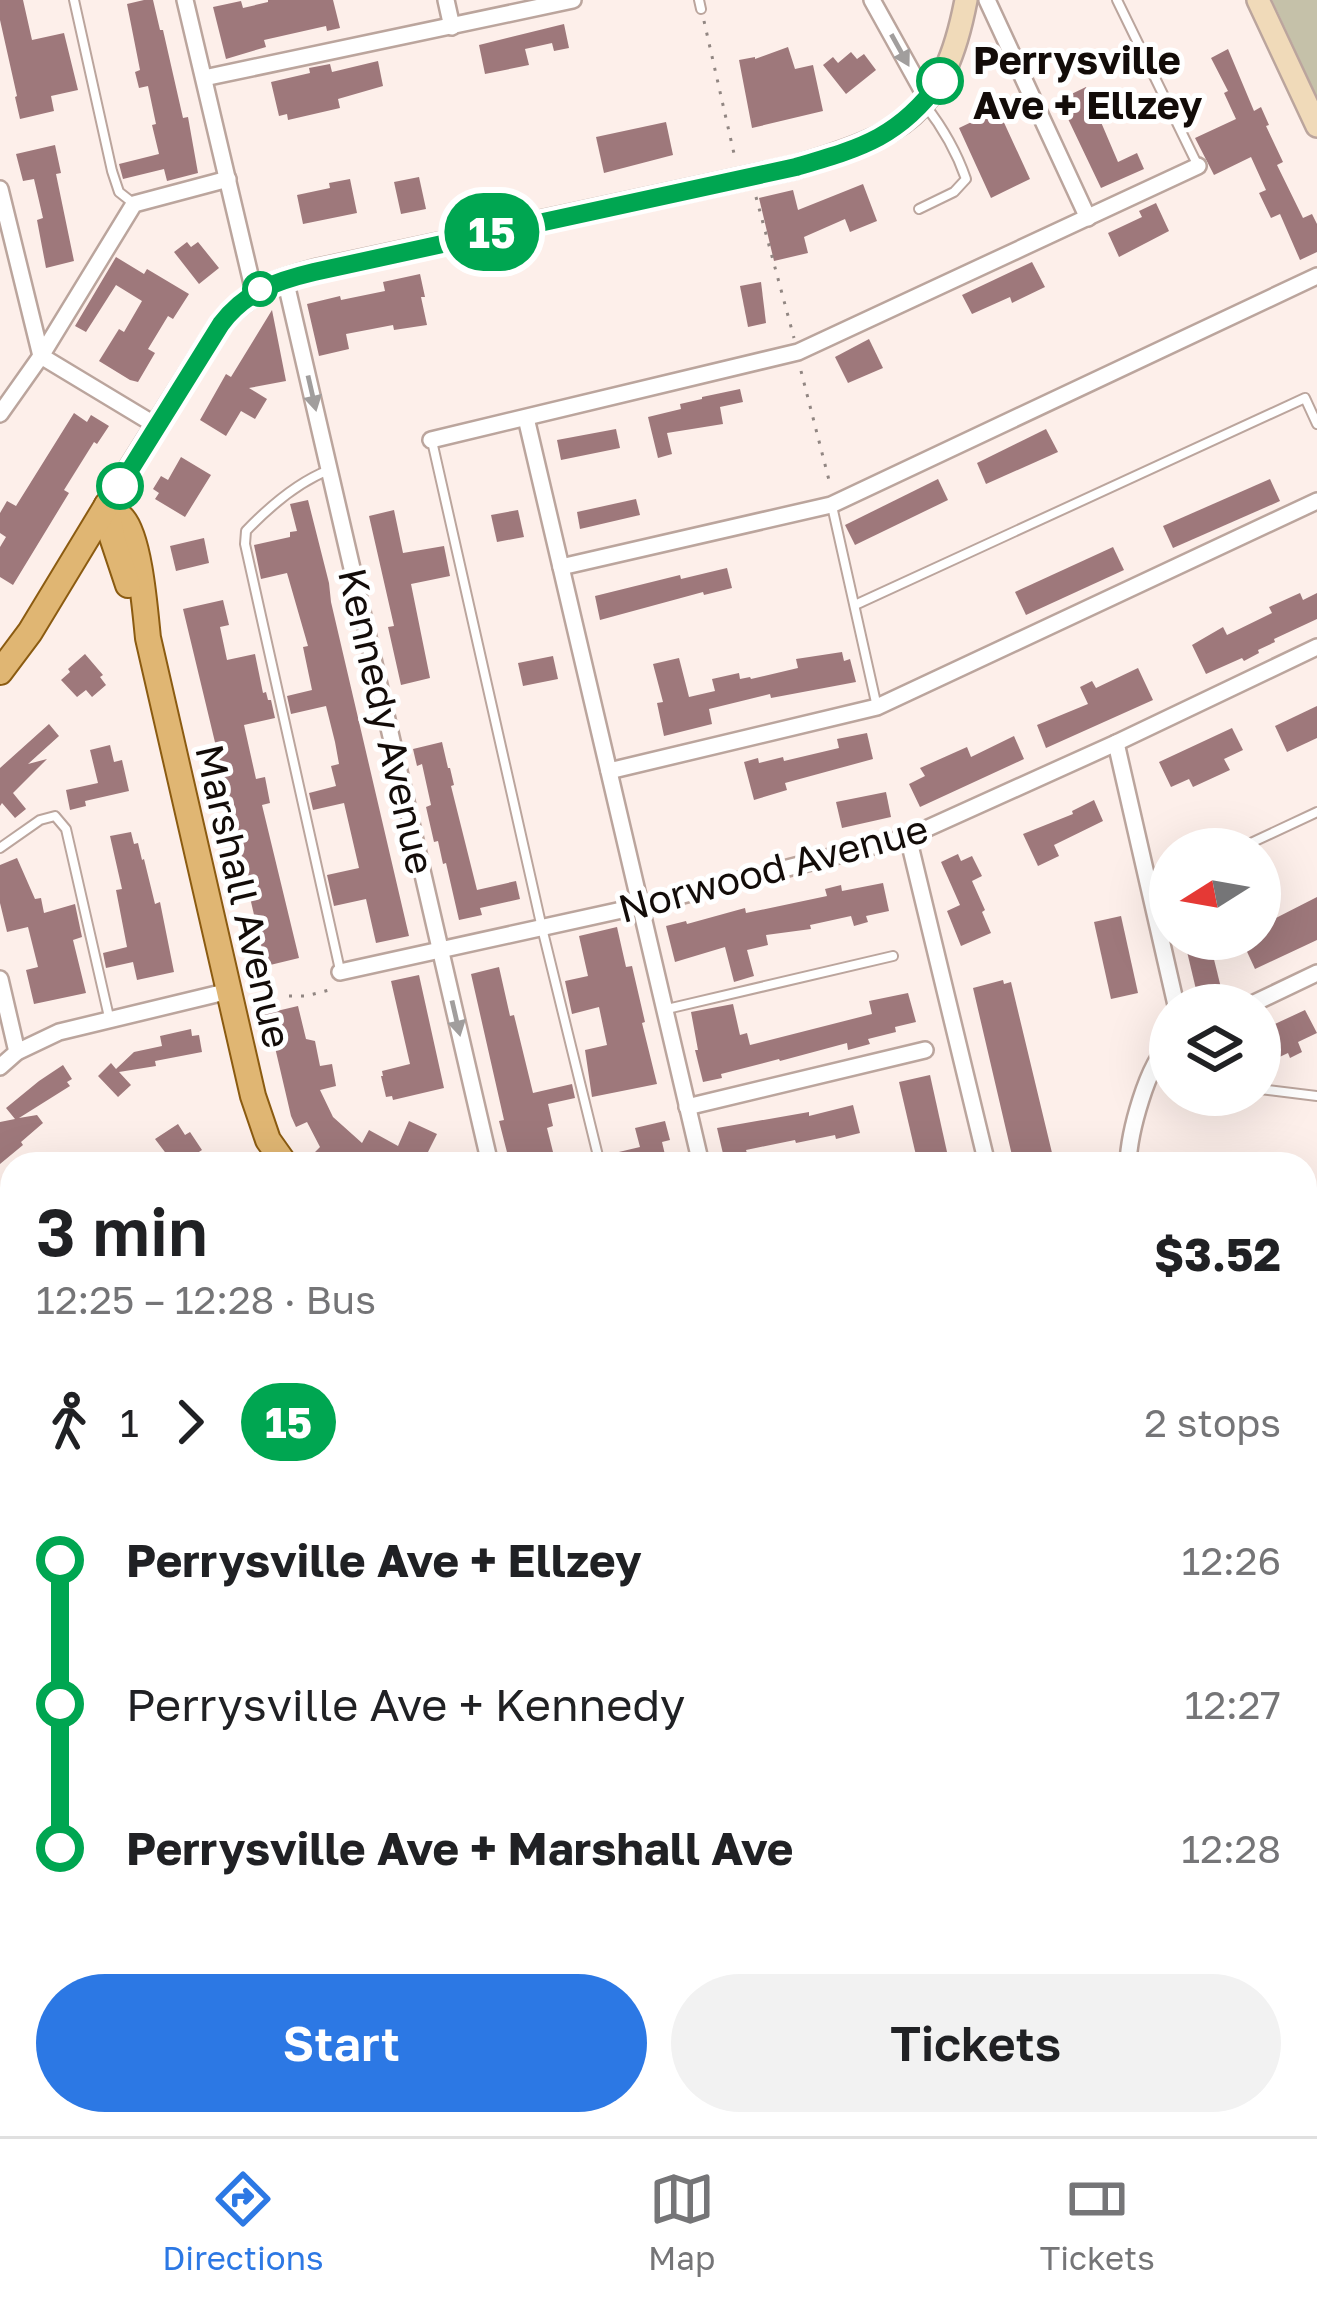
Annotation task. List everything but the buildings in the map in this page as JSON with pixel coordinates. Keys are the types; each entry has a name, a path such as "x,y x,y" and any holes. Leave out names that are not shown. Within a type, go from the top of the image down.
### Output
{"main road":[{"path":"0,672 30,632 221,324 254,292 285,279 796,167 870,143 908,120 926,102 956,49 966,0"},
{"path":"1258,0 1317,126"},
{"name":"Marshall Avenue","path":"107,505 112,537 148,638"},
{"name":"Marshall Avenue","path":"107,505 124,519 130,532 148,638 257,1111 276,1152"},
{"path":"68,568 99,561 125,577"}],"street":[{"path":"185,0 254,292"},
{"path":"446,0 452,27"},
{"path":"203,78 573,0"},
{"path":"872,0 926,102"},
{"path":"987,0 1088,218"},
{"path":"431,440 797,352 1198,166"},
{"path":"0,415 134,204 228,179"},
{"path":"0,189 41,356 157,426"},
{"path":"561,567 831,498 1317,276"},
{"name":"Kennedy Avenue","path":"285,279 487,1152"},
{"path":"526,418 697,1152"},
{"path":"609,771 877,707 1317,500"},
{"name":"Norwood Avenue","path":"338,980 440,950 640,906 908,837 1317,647"},
{"path":"1116,743 1149,886"},
{"path":"908,837 984,1152"},
{"path":"1281,990 1317,973"},
{"path":"0,979 16,1052"},
{"path":"0,1067 16,1052 59,1032 229,991"},
{"path":"687,1107 925,1050"},
{"path":"1129,1152 1149,1085"}],"lane":[{"path":"74,0 112,171 119,192 134,204"},
{"path":"1117,0 1198,166"},
{"path":"919,209 954,193 966,179 958,154 926,102"},
{"path":"855,605 1305,398 1317,424"},
{"path":"431,440 597,1152"},
{"path":"329,470 312,476 260,516 245,530 245,544 338,980"},
{"path":"831,498 877,707"},
{"path":"1281,829 1317,812"},
{"path":"0,848 40,820 55,816 66,829 110,1020"},
{"path":"664,1010 893,956"},
{"path":"1281,1092 1317,1096"}],"path":[{"path":"701,7 736,159"},
{"path":"755,195 794,338"},
{"path":"800,369 831,498"},
{"path":"289,996 307,996 338,980"}],"shaded area":[{"path":"1272,0 1317,0 1317,97"}],"bus line":[{"name":"15","path":"120,486 221,324 262,288 314,272 796,167 854,150 908,120 940,81"}],"place":[{"name":"Perrysville Ave + Ellzey","path":"940,81"}]}
